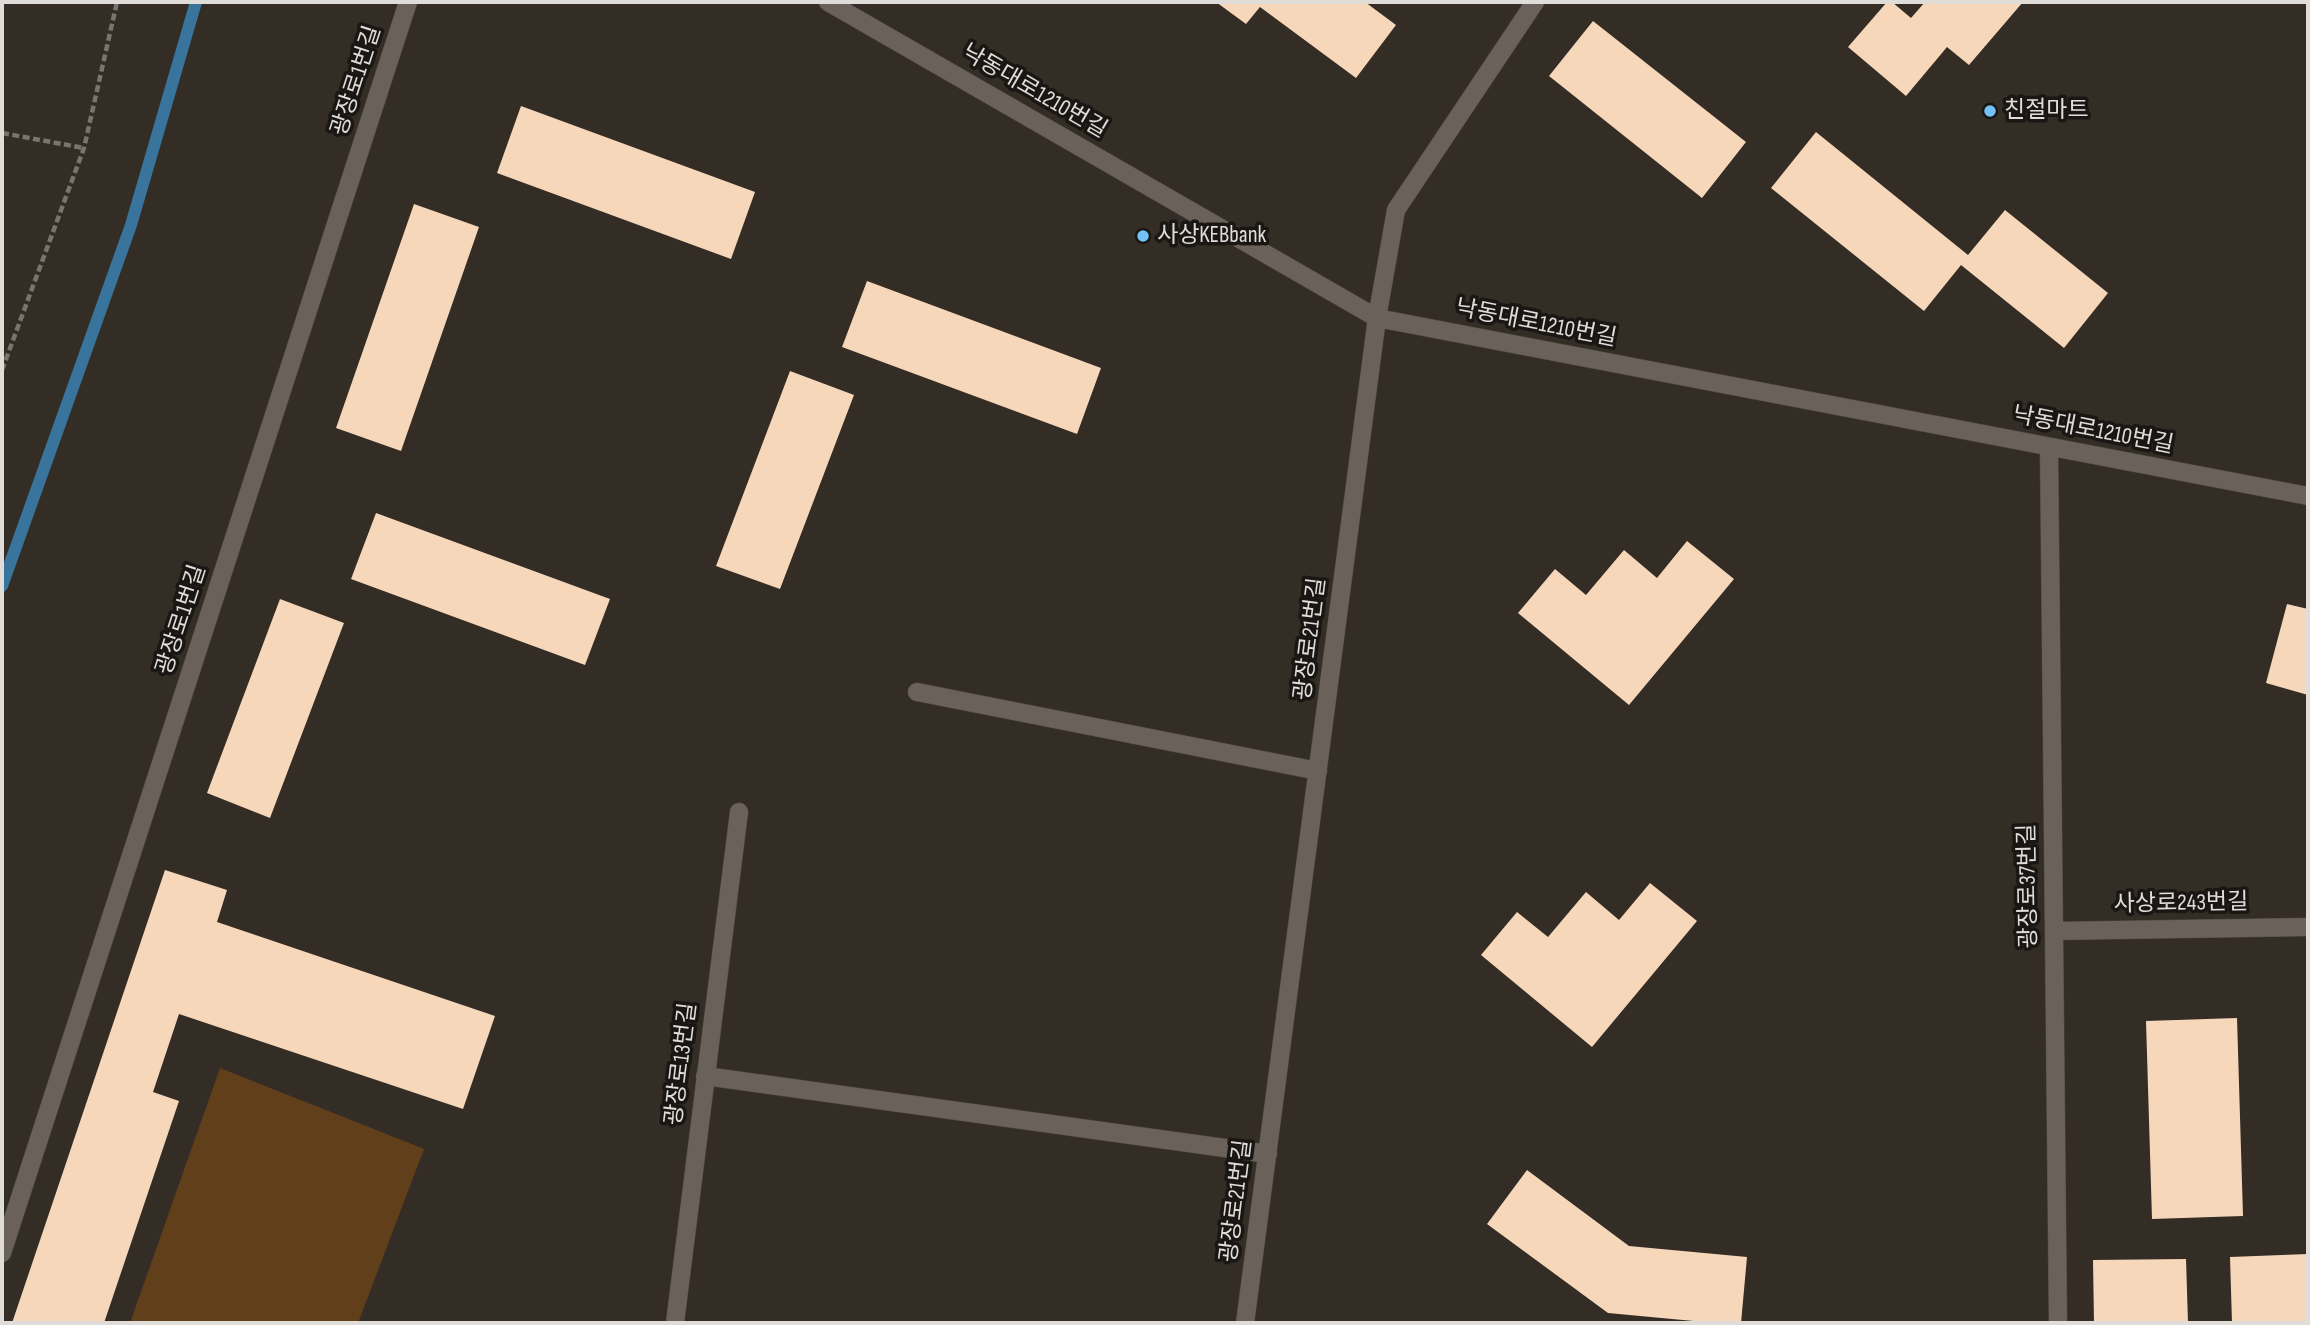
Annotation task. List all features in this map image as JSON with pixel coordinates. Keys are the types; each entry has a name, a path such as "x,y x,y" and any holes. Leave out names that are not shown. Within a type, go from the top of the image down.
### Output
{"street":[{"name":"광장로1번길","path":"2,1253 408,2"},
{"name":"낙동대로1210번길","path":"828,2 1377,318 2308,496"},
{"name":"광장로21번길","path":"1245,1323 1377,318 1396,210 1535,2"},
{"name":"광장로37번길","path":"2049,448 2058,1323"},
{"path":"917,692 1318,771"},
{"name":"광장로13번길","path":"675,1323 739,811"},
{"name":"사상로243번길","path":"2054,931 2308,927"},
{"path":"705,1076 1268,1154"}],"path":[{"path":"2,370 84,148 117,2"},
{"path":"2,133 84,148"}],"shaded area":[{"path":"220,1068 424,1149 358,1323 130,1323"}],"building":[{"path":"1216,2 1365,2 1396,25 1356,78 1260,7 1246,24"},
{"path":"1887,2 1892,2 1911,18 1925,2 2023,2 1969,65 1947,47 1906,96 1848,47"},
{"path":"1593,21 1746,142 1702,198 1549,76"},
{"path":"521,106 755,192 731,259 497,173"},
{"path":"1816,132 1968,255 2005,210 2108,293 2064,348 1961,265 1924,311 1771,188"},
{"path":"414,204 479,227 401,451 336,428"},
{"path":"867,281 1101,368 1077,434 842,347"},
{"path":"790,371 854,395 780,589 716,566"},
{"path":"376,513 610,599 585,665 351,579"},
{"path":"1687,541 1734,579 1629,705 1518,613 1555,569 1586,595 1624,550 1657,578"},
{"path":"280,599 344,623 270,818 207,793"},
{"path":"2287,604 2308,609 2308,695 2266,683"},
{"path":"165,870 227,890 217,922 495,1016 463,1109 179,1014 153,1092 179,1101 104,1323 12,1323"},
{"path":"1650,883 1697,921 1592,1047 1481,955 1517,912 1548,937 1586,892 1619,920"},
{"path":"2237,1018 2243,1216 2152,1219 2146,1021"},
{"path":"1527,1170 1629,1246 1747,1257 1741,1323 1608,1313 1487,1224"},
{"path":"2308,1254 2308,1323 2232,1323 2230,1257"},
{"path":"2186,1259 2188,1323 2094,1323 2093,1260"}],"waterway":[{"path":"2,586 131,225 196,2"}],"place":[{"name":"친절마트","path":"1990,111"},
{"name":"사상KEBbank","path":"1143,236"}]}
